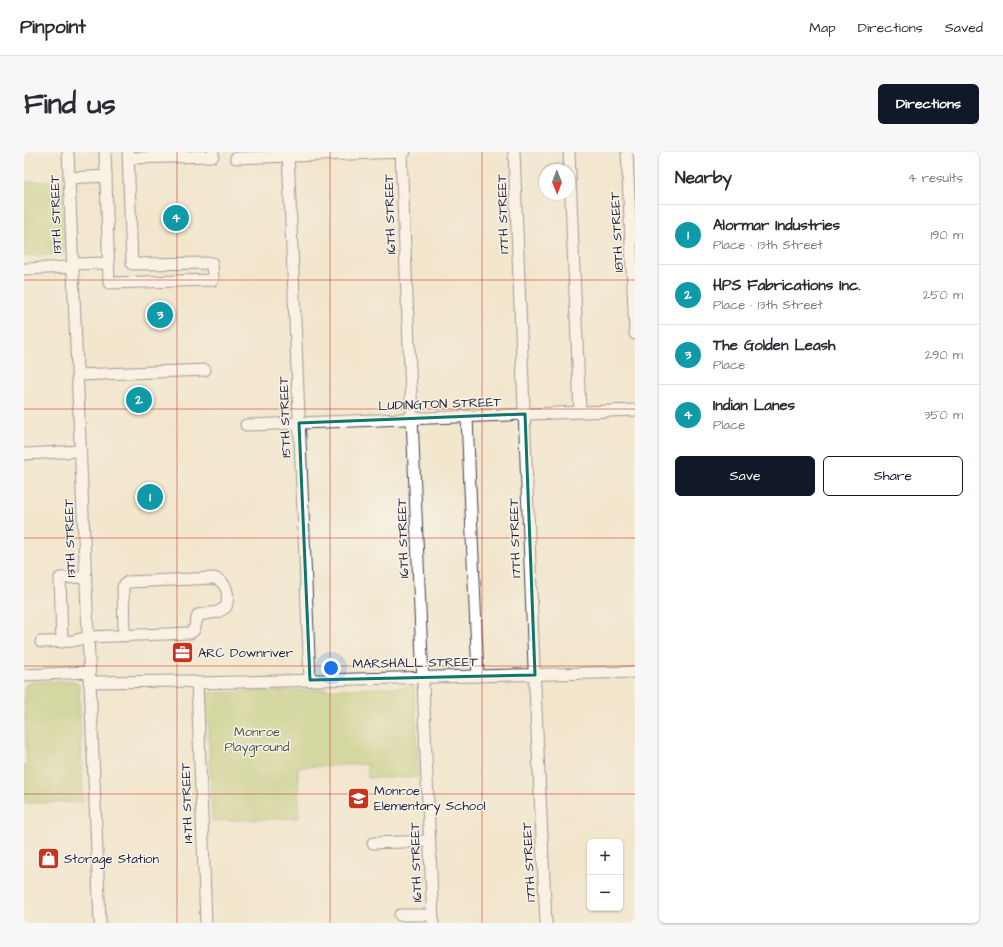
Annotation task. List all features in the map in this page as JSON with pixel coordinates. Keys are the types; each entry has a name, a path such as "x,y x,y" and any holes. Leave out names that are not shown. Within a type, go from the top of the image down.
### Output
{"street":[{"name":"13TH STREET","path":"68,152 100,923"},
{"path":"106,152 109,283 213,280 212,263 132,264 128,155 213,156 213,152"},
{"name":"16TH STREET","path":"401,152 432,919"},
{"path":"236,158 288,154 406,152"},
{"name":"17TH STREET","path":"514,152 546,923"},
{"path":"569,152 580,412"},
{"name":"18TH STREET","path":"627,152 633,248 635,334"},
{"name":"15TH STREET","path":"288,154 310,680"},
{"path":"69,178 106,176"},
{"path":"24,269 109,263"},
{"path":"78,375 205,370"},
{"name":"LUDINGTON STREET","path":"246,425 635,410"},
{"path":"468,417 478,676"},
{"path":"24,454 81,451"},
{"path":"62,642 60,578 86,577"},
{"path":"41,642 73,641 88,637 124,636 193,633 198,615 218,612 226,607 228,598 226,587 219,580 214,578 128,582 124,584 123,587 124,636"},
{"name":"MARSHALL STREET","path":"24,675 197,682 635,672"},
{"name":"14TH STREET","path":"197,682 206,923"},
{"path":"373,843 429,841"},
{"path":"400,915 432,919"}],"highlighted area":[{"path":"525,414 535,675 310,680 299,423"}],"green space":[{"path":"61,181 64,254 24,256 24,182"},
{"path":"72,681 78,684 83,802 24,803 24,765 27,765 24,687 30,682"},
{"name":"Monroe Playground","path":"414,687 419,777 368,778 367,764 298,767 299,818 212,821 207,693"}],"place":[{"name":"Indian Lanes","path":"176,218"},
{"name":"The Golden Leash","path":"160,315"},
{"name":"HPS Fabrications Inc.","path":"139,400"},
{"name":"Alormar Industries","path":"150,497"},
{"name":"ARC Downriver","path":"182,653"},
{"name":"Monroe Elementary School","path":"359,798"},
{"name":"Storage Station","path":"48,859"}]}
